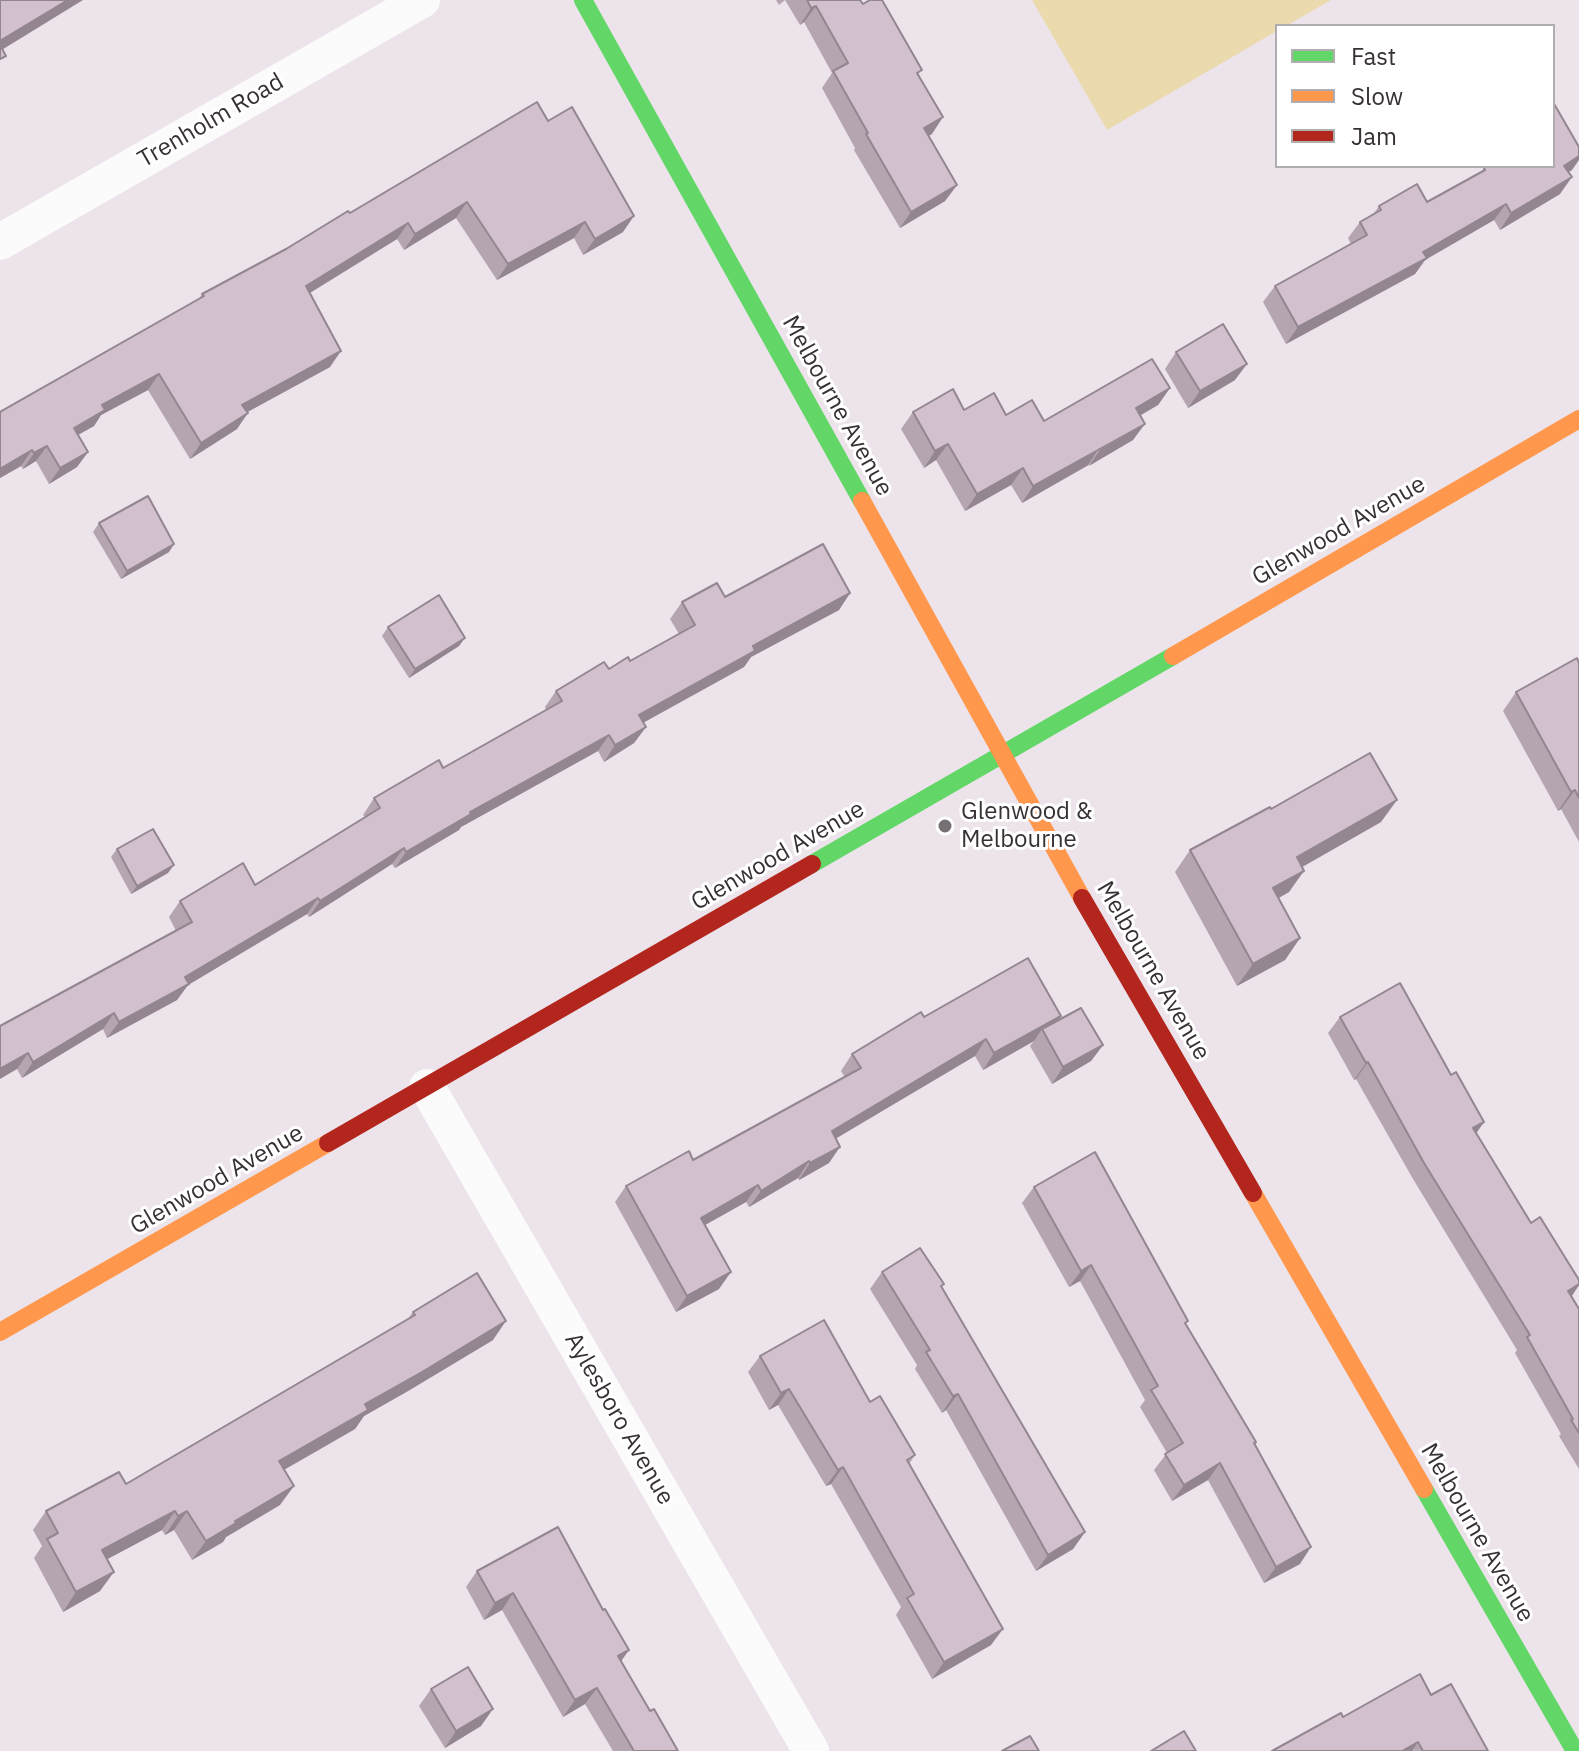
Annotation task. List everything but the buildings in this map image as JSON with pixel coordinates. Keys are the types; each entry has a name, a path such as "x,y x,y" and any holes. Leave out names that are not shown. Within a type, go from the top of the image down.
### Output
{"street":[{"name":"Trenholm Road","path":"0,242 422,0"},
{"name":"Melbourne Avenue","path":"583,0 1057,854 1575,1751"},
{"name":"Glenwood Avenue","path":"0,1332 1432,506 1574,431"},
{"name":"Aylesboro Avenue","path":"427,1087 811,1751"}],"shaded area":[{"path":"1032,0 1331,0 1289,24 1275,24 1275,32 1107,130"}],"traffic: fast":[{"path":"583,0 862,501"},
{"path":"812,864 1173,656"},
{"path":"1424,1489 1575,1751"}],"traffic: slow":[{"path":"1173,656 1579,419"},
{"path":"862,501 1082,898"},
{"path":"0,1332 328,1143"},
{"path":"1253,1193 1424,1489"}],"traffic: jam":[{"path":"328,1143 812,864"},
{"path":"1082,898 1253,1193"}],"place":[{"name":"Glenwood & Melbourne","path":"945,826"}]}
